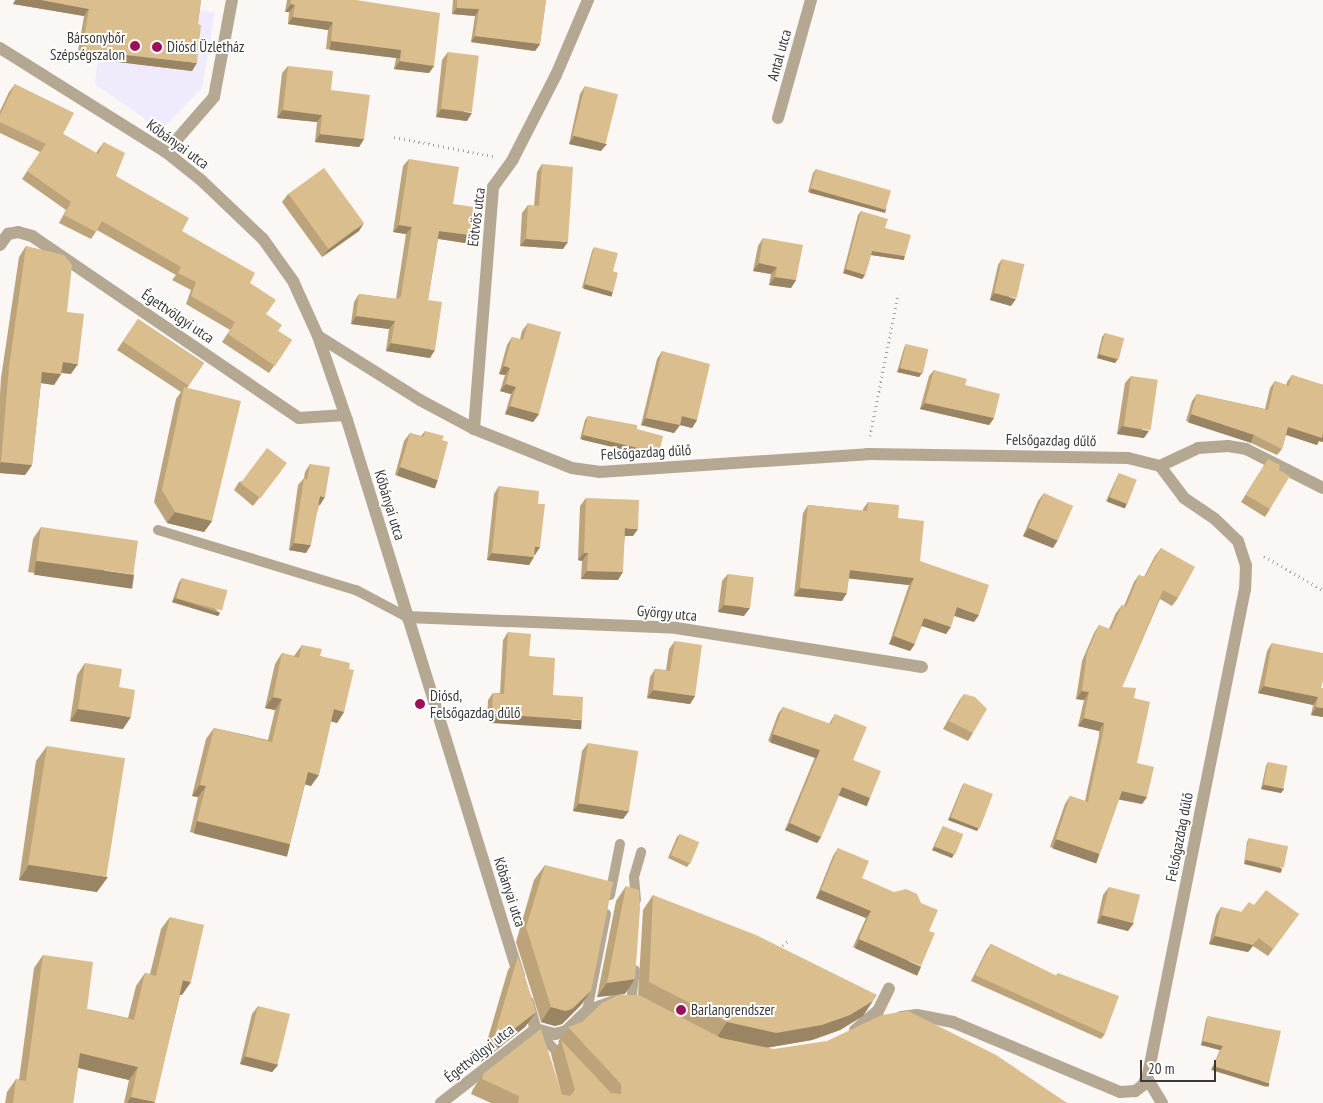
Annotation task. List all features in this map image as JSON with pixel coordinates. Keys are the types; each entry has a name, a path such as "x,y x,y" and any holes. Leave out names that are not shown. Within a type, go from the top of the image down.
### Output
{"street":[{"path":"166,152 218,90 232,0"},
{"name":"Eötvös utca","path":"474,430 493,188 513,159 556,75 588,0"},
{"name":"Antal utca","path":"778,118 811,0"},
{"name":"Kőbányai utca","path":"0,48 166,152 229,204 263,239 293,281 318,336 345,415 544,1057"},
{"name":"Égettvölgyi utca","path":"0,245 8,234 18,232 32,236 299,418 345,415"},
{"name":"Felsőgazdag dűlő","path":"318,336 420,400 474,430 572,468 599,472 867,454 1128,458 1160,466 1184,498 1215,519 1238,541 1246,565 1245,590 1147,1078"},
{"path":"1160,466 1198,448 1228,446 1246,449 1323,488"},
{"name":"György utca","path":"407,617 676,628 922,667"},
{"path":"869,1022 889,988"},
{"path":"536,1029 555,1034 566,1030 587,1011 606,1002 635,1004"},
{"path":"843,1037 869,1022 917,1015 953,1022 1120,1092 1135,1091 1147,1078 1162,1103"},
{"name":"Égettvölgyi utca","path":"441,1103 536,1029"}],"lane":[{"path":"158,530 356,590 407,617"},
{"path":"587,1011 620,844"},
{"path":"636,914 634,877 641,852"},
{"path":"635,1004 636,957"},
{"path":"536,1029 568,1065"}],"path":[{"path":"394,137 513,159"},
{"path":"867,454 898,294"},
{"path":"1238,541 1323,590"},
{"path":"774,953 789,940"}],"shaded area":[{"path":"104,0 215,12 202,88 161,130 95,84"}],"building":[{"path":"41,0 201,0 198,24 201,25 197,63 82,50 89,9"},
{"path":"291,0 356,0 440,13 434,66 400,61 401,50 331,41 333,22 293,17 295,5 291,4"},
{"path":"457,0 546,0 540,44 475,36 479,9 457,8"},
{"path":"448,52 479,56 472,112 441,109"},
{"path":"288,66 333,71 331,90 370,95 364,139 320,134 322,115 283,110"},
{"path":"15,84 74,113 63,134 98,154 104,142 125,153 116,176 189,218 182,231 255,273 250,283 276,300 266,314 282,325 278,331 292,340 275,366 228,334 235,322 191,296 196,282 178,273 181,267 102,221 96,232 64,215 71,202 27,171 46,144 0,122 0,115"},
{"path":"585,86 618,94 606,144 573,135"},
{"path":"409,159 459,167 453,204 474,207 470,235 439,231 428,300 442,302 435,350 391,343 395,321 356,316 359,294 398,299 401,296 412,227 399,225"},
{"path":"542,164 573,167 568,242 526,239 528,205 539,206"},
{"path":"324,168 364,223 328,249 288,194"},
{"path":"816,169 891,190 885,210 810,188"},
{"path":"861,211 888,219 885,228 911,235 905,256 872,251 865,275 846,269"},
{"path":"763,238 803,245 796,280 775,277 777,267 759,263"},
{"path":"26,246 64,255 72,265 67,312 84,314 78,364 63,362 61,374 42,372 32,465 1,462 9,367"},
{"path":"594,247 618,253 613,271 618,273 613,292 585,284"},
{"path":"1002,259 1024,264 1017,298 994,293"},
{"path":"138,319 203,363 188,386 123,341"},
{"path":"528,323 561,332 539,414 510,406 516,387 506,384 510,368 504,366 512,337 523,340"},
{"path":"1105,333 1124,338 1119,359 1099,354"},
{"path":"906,344 928,349 923,374 900,368"},
{"path":"662,351 710,364 697,420 682,416 680,425 646,418"},
{"path":"934,370 967,379 965,385 1000,394 994,418 925,403"},
{"path":"1292,375 1323,385 1322,438 1288,427 1282,449 1254,435 1191,414 1197,394 1268,410 1275,381 1289,386"},
{"path":"1131,376 1158,380 1151,430 1124,427"},
{"path":"184,387 241,401 212,521 175,512 162,490"},
{"path":"588,416 637,425 637,429 663,436 659,453 583,435"},
{"path":"425,431 444,436 442,440 448,442 438,480 400,467 410,433 423,437"},
{"path":"267,448 287,463 260,498 241,483"},
{"path":"1268,459 1280,465 1279,470 1290,476 1270,509 1246,495"},
{"path":"310,464 330,467 325,497 320,496 311,545 294,543 304,478 307,480"},
{"path":"1119,473 1137,480 1127,504 1110,497"},
{"path":"499,486 539,491 538,504 545,504 540,547 535,547 534,557 492,553"},
{"path":"1044,493 1073,506 1058,541 1029,528"},
{"path":"586,498 639,500 638,529 625,528 623,572 587,571 588,553 584,553"},
{"path":"868,502 899,505 898,518 924,521 920,561 989,585 979,615 957,607 951,627 924,618 915,644 894,636 914,578 850,570 847,593 800,588 808,505 867,511"},
{"path":"41,527 138,541 133,574 36,561"},
{"path":"1161,548 1195,567 1178,598 1163,590 1122,687 1136,688 1134,698 1150,702 1137,763 1154,767 1147,797 1122,791 1100,854 1056,839 1070,796 1088,802 1104,728 1104,723 1084,718 1089,692 1082,691 1087,653 1099,625 1111,630 1122,605 1126,607 1139,575 1145,577"},
{"path":"728,574 754,577 750,608 724,605"},
{"path":"182,578 227,590 222,610 177,598"},
{"path":"508,632 531,634 529,656 555,658 553,695 583,697 582,720 492,714 493,693 504,694"},
{"path":"675,641 702,645 695,696 653,690 655,669 670,671"},
{"path":"1272,643 1323,653 1323,681 1321,688 1323,688 1323,708 1316,707 1318,697 1264,686"},
{"path":"302,645 322,649 320,656 350,663 349,669 354,670 344,712 334,709 319,775 308,772 290,844 197,821 206,786 200,785 214,728 272,742 282,699 273,697 282,653 299,658"},
{"path":"85,663 122,669 119,687 135,690 131,717 78,709"},
{"path":"964,694 975,697 987,709 973,733 949,721"},
{"path":"783,707 831,724 835,714 867,727 853,760 881,771 870,798 842,787 821,837 790,823 820,750 773,734"},
{"path":"588,743 638,751 629,811 578,803"},
{"path":"47,746 125,758 106,877 28,865"},
{"path":"1268,762 1288,766 1283,788 1264,785"},
{"path":"964,783 993,794 980,829 951,818"},
{"path":"943,826 963,834 955,855 935,846"},
{"path":"680,834 699,842 690,863 671,855"},
{"path":"1249,838 1288,846 1284,868 1244,860"},
{"path":"838,848 869,861 862,878 894,892 906,889 917,894 921,903 938,910 929,931 935,933 921,966 859,939 871,911 821,890"},
{"path":"545,865 613,882 591,991 572,1009 565,1011 551,1007 526,927"},
{"path":"626,886 639,890 640,909 635,979 607,983"},
{"path":"1109,887 1140,895 1133,923 1102,915"},
{"path":"1266,890 1299,914 1273,949 1259,938 1253,945 1215,936 1221,907 1241,912 1249,902 1254,905"},
{"path":"653,895 756,935 877,995 873,1001 850,1015 822,1025 776,1033 727,1022 649,982"},
{"path":"170,917 204,925 191,982 183,980 155,1102 131,1097 138,1067 80,1053 73,1103 13,1103 16,1079 26,1081 43,955 93,962 87,1009 134,1020 145,973 156,976"},
{"path":"991,944 1057,976 1058,973 1119,996 1105,1034 975,975"},
{"path":"518,956 536,1012 491,1047"},
{"path":"618,995 639,995 721,1038 774,1049 827,1041 882,1015 908,1011 996,1055 1067,1103 518,1103 519,1096 482,1079 483,1074 541,1029 562,1094 570,1096 575,1090 561,1040 611,1093 621,1094 621,1084 568,1027 582,1022 602,1003"},
{"path":"258,1006 290,1014 277,1064 245,1056"},
{"path":"1208,1016 1281,1031 1269,1083 1213,1066 1223,1046 1203,1041"}],"place":[{"name":"Bársonybőr Szépségszalon","path":"135,46"},
{"name":"Diósd Üzletház","path":"157,47"},
{"name":"Diósd, Felsőgazdag dűlő","path":"420,704"},
{"name":"Barlangrendszer","path":"681,1010"}]}
